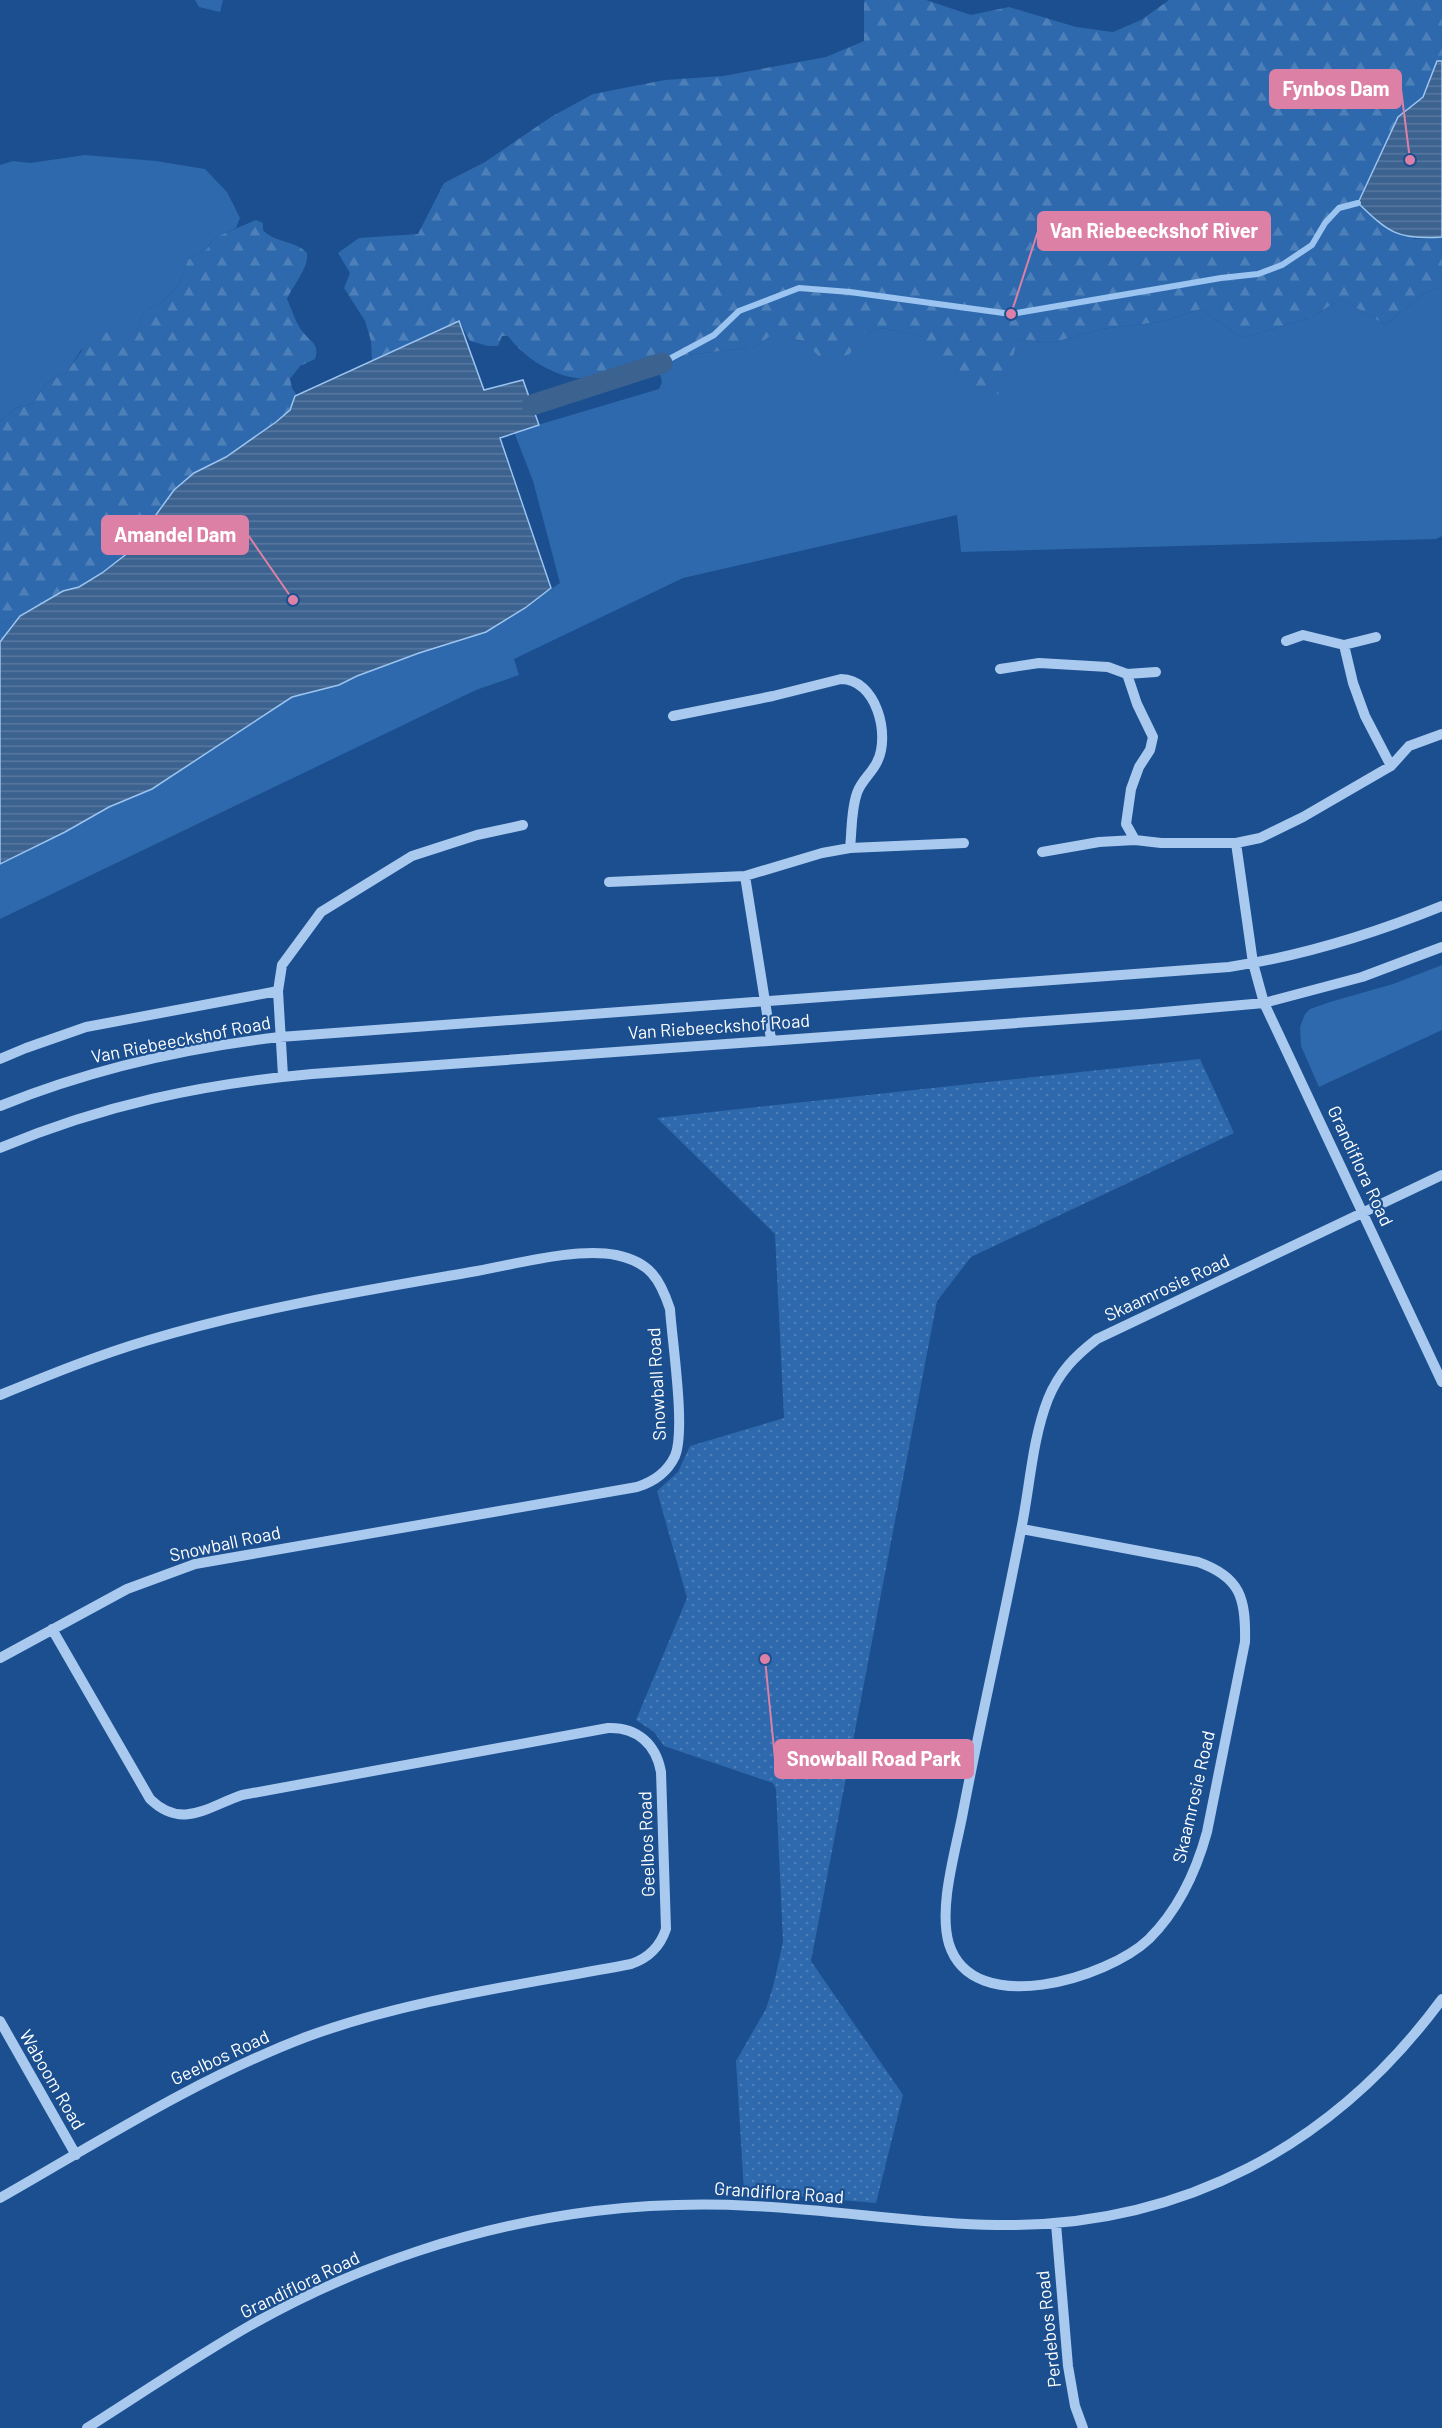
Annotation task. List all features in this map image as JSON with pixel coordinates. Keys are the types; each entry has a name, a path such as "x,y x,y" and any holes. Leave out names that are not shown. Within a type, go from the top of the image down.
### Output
{"street":[{"path":"1286,641 1303,635 1344,645 1376,637"},
{"path":"1344,645 1353,683 1365,716 1391,766"},
{"path":"1000,669 1039,663 1108,667 1127,674 1156,672"},
{"path":"1127,674 1137,704 1153,737 1150,750 1139,767 1131,789 1126,824 1135,840"},
{"path":"673,717 841,679 850,679 860,684 875,704 882,736 881,752 877,762 857,792 850,848"},
{"path":"1042,852 1099,842 1135,840 1161,843 1236,843 1260,838 1304,817 1391,766 1409,746 1442,734"},
{"path":"283,1076 278,991 282,965 321,912 412,856 477,835 522,825"},
{"path":"609,882 745,876 822,853 850,848 964,843"},
{"name":"Grandiflora Road","path":"1236,843 1253,963 1264,1003 1442,1382"},
{"path":"745,876 771,1040"},
{"name":"Van Riebeeckshof Road","path":"0,1106 110,1069 240,1042 280,1037 1253,963 1359,937 1391,927 1442,906"},
{"name":"Van Riebeeckshof Road","path":"0,1148 92,1114 143,1100 197,1088 283,1076 1130,1015 1264,1003 1362,977 1442,947"},
{"path":"0,1059 26,1047 86,1027 278,991"},
{"name":"Skaamrosie Road","path":"1022,1529 1198,1562 1217,1569 1233,1582 1242,1601 1245,1642 1199,1862 1187,1888 1170,1915 1147,1940 1117,1961 1086,1975 1055,1984 1022,1987 996,1983 975,1976 958,1962 950,1946 945,1927 952,1871 980,1722 1022,1529 1038,1437 1048,1399 1061,1374 1075,1356 1097,1339 1442,1175"},
{"name":"Snowball Road","path":"0,1395 99,1356 150,1340 311,1300 560,1257 615,1255 635,1261 654,1272 663,1289 669,1309 680,1434 674,1457 668,1468 648,1483 625,1489 195,1564 128,1589 0,1658"},
{"name":"Geelbos Road","path":"0,2198 185,2091 266,2053 344,2024 418,2004 641,1960 659,1945 666,1929 660,1772 654,1750 646,1740 628,1730 608,1728 243,1795 201,1811 174,1815 162,1809 150,1798 52,1629"},
{"name":"Grandiflora Road","path":"87,2428 209,2350 297,2301 388,2261 439,2244 500,2228 595,2211 701,2204 994,2225 1056,2224 1112,2216 1151,2206 1227,2179 1263,2161 1330,2117 1361,2091 1418,2032 1442,1999"},
{"name":"Waboom Road","path":"0,2022 76,2154"},
{"name":"Perdebos Road","path":"1056,2224 1068,2366 1075,2406 1083,2428"}],"green space":[{"path":"195,0 223,0 220,12 199,7"},
{"path":"926,0 971,15 1009,7 1076,27 1113,32 1141,20 1169,0 1442,0 1442,61 1437,61 1423,97 1398,117 1414,239 1442,237 1442,287 1424,293 1386,325 1341,299 1310,318 1242,338 1201,309 1160,322 1101,329 1051,343 1018,339 1002,395 969,386 935,365 923,337 884,328 861,334 850,354 826,363 803,341 772,334 756,347 687,355 651,370 645,365 637,365 598,377 580,378 545,368 524,353 508,336 502,336 498,346 470,341 459,321 372,362 371,341 365,321 344,288 350,273 338,253 359,238 418,234 444,183 485,162 551,117 593,94 665,80 723,76 826,57 864,41 864,1"},
{"path":"85,155 156,161 205,169 227,192 240,218 236,228 218,236 207,249 188,260 179,284 164,301 144,311 137,330 110,330 81,350 67,372 47,382 32,404 16,408 0,421 0,165 13,161 30,163"},
{"path":"256,220 263,223 263,230 268,234 297,246 307,253 306,265 287,299 295,320 315,346 316,354 315,359 300,366 290,379 296,394 290,410 226,457 194,473 174,490 129,552 102,573 79,587 63,591 26,614 0,624 0,421 16,408 32,404 47,382 67,372 87,343 110,330 137,330 144,311 164,301 179,284 188,260 207,249 218,236"},
{"path":"1442,287 1442,536 1436,539 961,552 957,515 683,578 514,659 519,675 476,690 0,919 0,864 109,807 152,789 292,697 339,685 419,653 486,632 560,583 533,481 514,432 659,389 662,382 658,367 687,355 756,347 772,333 850,354 860,334 884,328 924,337 1018,339 1051,343 1101,329 1160,322 1201,309 1242,338 1310,318 1341,299 1386,325 1424,293"},
{"path":"20,616 0,642 0,624"},
{"path":"1442,965 1442,1030 1319,1087 1301,1046 1300,1027 1305,1014 1310,1009 1393,984"},
{"path":"1200,1059 1234,1133 971,1257 937,1301 811,1961 903,2095 876,2203 744,2192 736,2061 766,2009 783,1942 776,1789 773,1783 664,1746 654,1732 636,1720 687,1598 657,1491 678,1472 690,1446 784,1418 775,1234 657,1118"}],"shaded area":[{"path":"1437,61 1442,61 1442,237 1415,237 1387,228 1358,203 1398,117 1423,97"},
{"path":"459,321 484,390 523,380 539,425 500,438 551,588 525,608 486,632 419,653 339,685 292,697 152,789 109,807 0,864 0,642 20,616 63,591 79,587 129,552 174,490 194,473 226,457 276,422 290,410 295,396"}],"waterway":[{"path":"662,363 714,335 739,311 799,288 850,292 1011,314 1221,278 1258,274 1282,265 1312,245 1325,223 1339,208 1358,203"},
{"path":"532,405 662,363"}],"place":[{"name":"Fynbos Dam","path":"1410,160"},
{"name":"Van Riebeeckshof River","path":"1011,314"},
{"name":"Amandel Dam","path":"293,600"},
{"name":"Snowball Road Park","path":"765,1659"}]}
